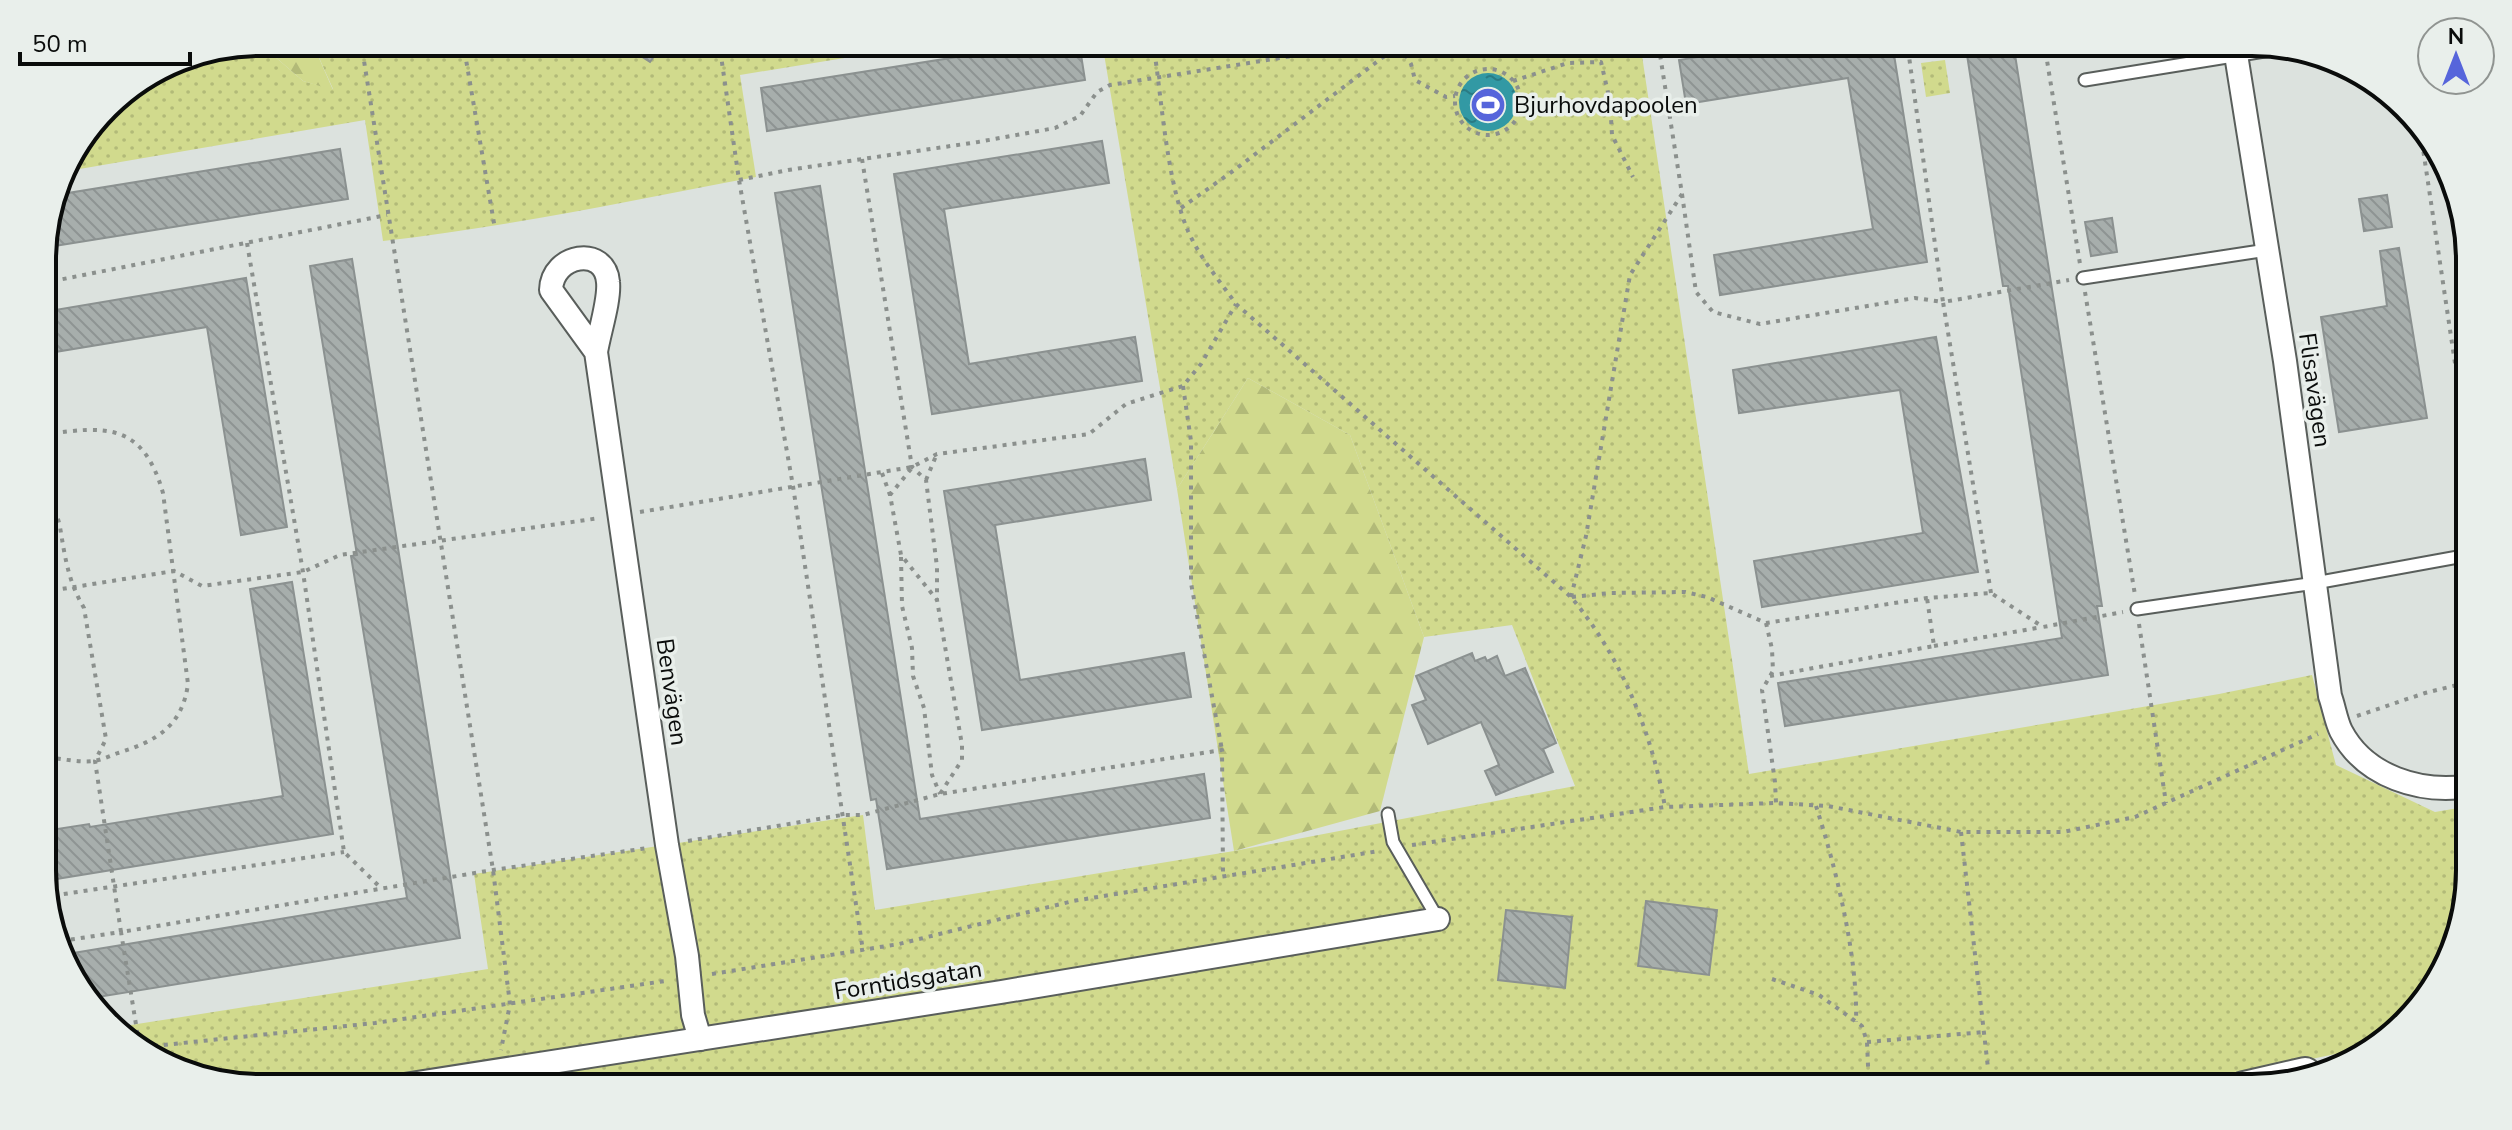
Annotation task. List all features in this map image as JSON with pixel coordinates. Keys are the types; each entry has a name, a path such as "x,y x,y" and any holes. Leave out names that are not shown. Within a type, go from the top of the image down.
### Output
{"street":[{"name":"Flisavägen","path":"2236,56 2267,250 2330,696 2340,730 2369,766 2401,781 2432,787 2456,786"},
{"name":"Benvägen","path":"596,352 667,845 687,956 693,1015 700,1039"},
{"name":"Forntidsgatan","path":"475,1074 1001,992 1438,919"}],"lane":[{"path":"2085,80 2201,56"},
{"path":"2083,278 2267,250"},
{"path":"2137,609 2315,583 2456,557"},
{"path":"1388,814 1393,842 1438,919"}],"path":[{"path":"363,56 493,870 510,1004 501,1052"},
{"path":"465,56 495,229"},
{"path":"721,56 739,180 793,486 863,951"},
{"path":"1155,56 1180,208 1197,249 1236,304 1571,597 1605,643 1637,705 1659,772 1665,807"},
{"path":"739,180 1055,128 1080,116 1097,92 1110,85 1290,56"},
{"path":"1180,208 1386,56"},
{"path":"1407,56 1415,80 1446,97 1455,96"},
{"path":"1660,56 1696,292 1713,312 1760,324 1915,298 1943,302 2083,278"},
{"path":"1909,56 1943,302 1991,593"},
{"path":"2046,56 2166,803"},
{"path":"1513,81 1568,63 1601,62 1610,101 1612,135 1633,177"},
{"path":"1492,69 1504,73 1513,81 1520,96 1519,112 1510,126 1496,134 1479,134 1465,126 1456,112 1455,96 1460,84 1479,70 1492,69"},
{"path":"2423,149 2456,370"},
{"path":"862,159 912,467 926,480"},
{"path":"1571,597 1586,536 1630,275 1682,194"},
{"path":"56,280 387,215"},
{"path":"247,243 303,572 344,852 382,889"},
{"path":"56,591 174,571 202,586 303,572 340,555 620,516 882,473 912,467 937,454 1089,434 1126,404 1183,386 1201,364 1236,304"},
{"path":"1183,386 1191,441 1191,583 1222,750 1223,876"},
{"path":"56,433 101,430 125,437 143,448 155,466 163,493 186,661 185,703 176,719 161,734 95,761 56,758"},
{"path":"937,454 926,480 937,567 937,600 962,745 962,760 940,794"},
{"path":"890,495 912,467"},
{"path":"882,473 890,495 901,555 902,606 912,648 913,676 924,708 932,775 940,794"},
{"path":"56,515 72,589 84,608 106,739 95,761 137,1033"},
{"path":"901,555 937,600"},
{"path":"1571,597 1685,592 1707,597 1766,623 1927,598 1991,593 2043,627"},
{"path":"1927,598 1934,646"},
{"path":"1770,676 2137,609"},
{"path":"1766,623 1773,671 1762,690 1776,803"},
{"path":"2355,717 2456,685"},
{"path":"708,974 863,951 1073,901 1665,807 1776,803 1885,816 1961,832 2063,832 2113,823 2166,803 2320,733"},
{"path":"68,940 842,815 863,815 940,794 1222,750"},
{"path":"1816,806 1830,849 1847,931 1856,1022"},
{"path":"1961,832 1988,1068"},
{"path":"58,895 344,852"},
{"path":"1772,979 1819,995 1862,1026 1867,1042 1868,1074"},
{"path":"156,1046 375,1023 665,981"},
{"path":"1867,1042 1984,1032"}],"green space":[{"path":"274,56 303,81 333,89 318,56 856,56 740,75 756,177 571,212 383,241 365,120 77,169 90,146 107,125 146,90 182,71 233,58"},
{"path":"274,56 318,56 333,90 303,81"},
{"path":"1104,56 1642,56 1749,774 2219,694 2312,675 2336,765 2435,812 2456,808 2456,884 2441,948 2414,994 2376,1032 2354,1047 2343,1052 2238,1074 260,1074 220,1070 182,1059 158,1047 129,1025 488,969 474,874 863,815 875,910 1234,851 1575,786 1512,625 1424,637 1350,435 1248,378 1177,489"},
{"path":"1945,60 1950,93 1926,97 1921,63"},
{"path":"1248,378 1350,435 1424,637 1380,811 1234,851 1177,489"}],"water":[{"name":"Bjurhovdapoolen","path":"1488,73 1509,81 1517,102 1509,123 1488,131 1467,123 1459,102 1467,81"}],"building":[{"path":"641,56 654,56 650,62"},
{"path":"963,56 1081,56 1085,80 767,131 761,88"},
{"path":"1704,56 1894,56 1927,262 1720,295 1714,255 1873,229 1848,78 1686,104 1679,60"},
{"path":"1967,56 2015,56 2102,606 2097,606 2108,675 1785,726 1778,683 2062,638 2008,286 2003,286"},
{"path":"1102,141 1109,183 944,209 969,364 1135,337 1142,381 932,414 894,174"},
{"path":"340,149 348,199 56,246 67,193"},
{"path":"820,186 920,819 1204,774 1210,818 887,869 876,799 871,800 775,193"},
{"path":"2387,195 2392,227 2364,231 2359,199"},
{"path":"2112,218 2117,252 2091,256 2085,222"},
{"path":"2399,248 2427,418 2339,432 2321,317 2387,306 2380,251"},
{"path":"352,259 460,938 100,997 73,953 407,898 351,556 357,555 310,266"},
{"path":"246,278 287,527 241,535 207,327 56,352 56,310"},
{"path":"1936,337 1978,572 1762,607 1754,561 1923,533 1900,390 1739,413 1733,370"},
{"path":"1145,459 1151,500 995,525 1020,680 1184,653 1191,697 982,730 944,491"},
{"path":"292,582 333,834 57,879 56,829 89,824 90,827 283,796 250,589"},
{"path":"1472,653 1475,661 1485,657 1487,661 1497,656 1505,676 1525,668 1556,743 1543,749 1553,772 1496,795 1485,771 1499,765 1481,722 1428,744 1412,705 1426,700 1416,676"},
{"path":"1646,901 1717,910 1709,975 1638,966"},
{"path":"1506,910 1572,917 1565,988 1498,980"}],"place":[{"name":"Bjurhovdapoolen","path":"1488,105"}]}
